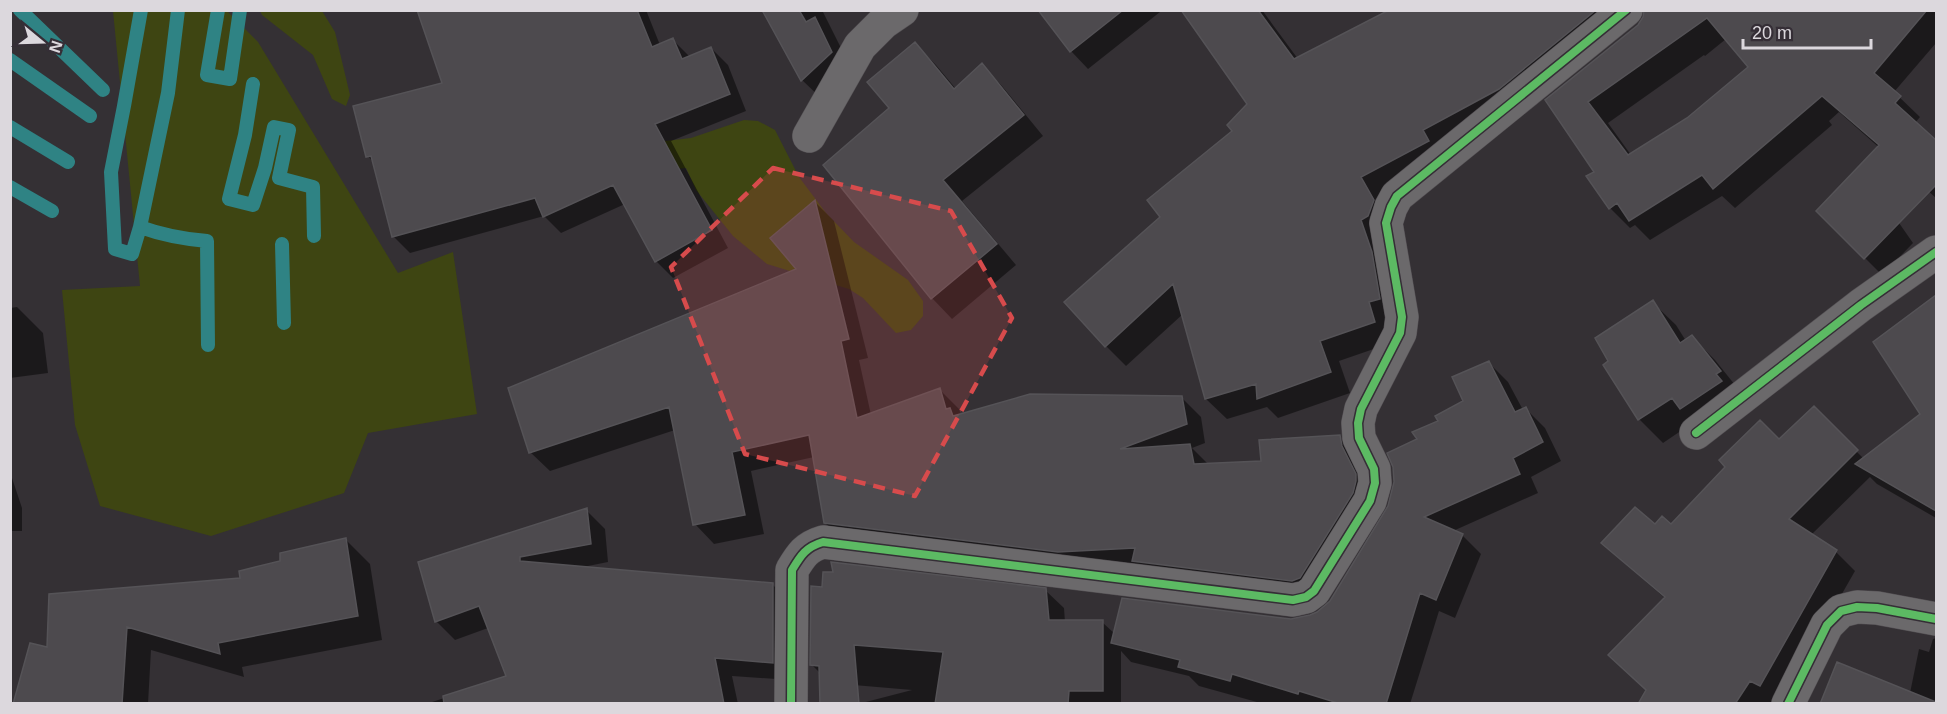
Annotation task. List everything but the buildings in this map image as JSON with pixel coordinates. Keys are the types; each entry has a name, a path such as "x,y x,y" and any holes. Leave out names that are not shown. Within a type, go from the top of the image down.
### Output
{"street":[{"path":"809,136 860,45 883,23 902,10"},
{"path":"791,704 792,570 801,555 812,545 823,542 1293,600 1306,597 1314,591 1370,501 1375,483 1374,469 1359,438 1358,423 1361,409 1400,333 1402,317 1386,223 1391,207 1397,196 1626,10"},
{"path":"1696,433 1861,305 1936,252"},
{"path":"1788,704 1827,626 1841,611 1857,607 1877,608 1936,619"}],"highlighted area":[{"path":"773,168 951,211 1012,318 915,496 745,454 671,267"}],"green space":[{"path":"113,11 227,11 258,42 398,273 453,252 477,414 368,433 344,493 211,536 100,506 75,425 62,290 140,286"},
{"path":"260,11 322,11 335,32 350,95 346,106 332,99 313,55 262,15"},
{"path":"744,120 758,121 775,130 799,177 826,213 854,242 908,280 923,301 923,316 911,330 896,333 863,298 849,289 767,264 733,236 696,190 686,168 644,172 648,143 691,138"}],"waterway":[{"path":"20,10 103,90"},
{"path":"124,106 141,10"},
{"path":"124,106 111,172 115,249 132,254 140,227 168,93 178,10"},
{"path":"218,10 207,75 230,79 240,10"},
{"path":"10,60 90,116"},
{"path":"253,84 245,135 229,199 253,205 265,168 274,127 289,130 279,178 313,187 314,236"},
{"path":"10,127 68,162"},
{"path":"10,187 52,211"},
{"path":"140,227 173,236 207,241 208,345"},
{"path":"282,244 284,323"}],"cycle path":[{"path":"791,704 792,570 804,552 823,542 1293,600 1306,597 1314,591 1370,501 1375,483 1374,469 1359,438 1358,423 1361,409 1400,333 1402,317 1386,223 1391,207 1397,196 1626,10"},
{"path":"1696,433 1861,305 1936,252"},
{"path":"1788,704 1827,625 1841,611 1857,607 1877,608 1936,619"}]}
